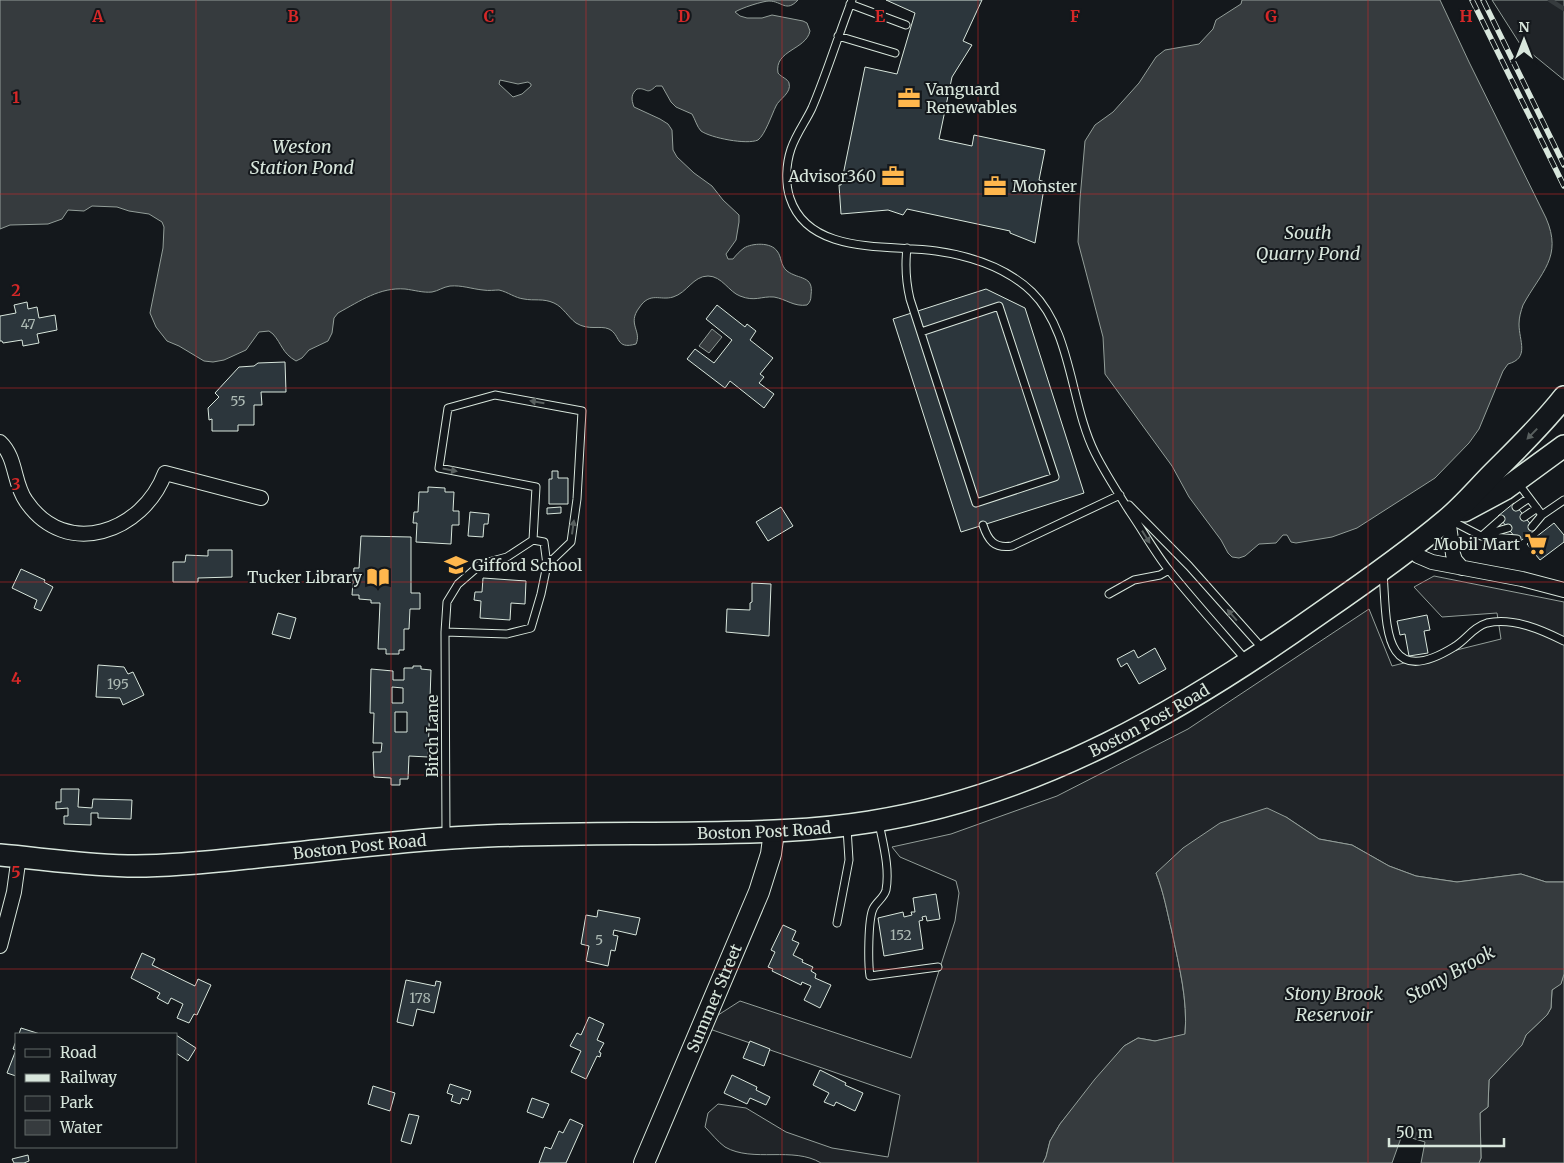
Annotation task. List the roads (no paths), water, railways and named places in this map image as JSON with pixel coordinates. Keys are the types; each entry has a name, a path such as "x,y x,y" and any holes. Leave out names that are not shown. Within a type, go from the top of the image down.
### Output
{"main road":[{"name":"Boston Post Road","path":"9,856 137,866 233,860 446,839 774,831 879,821 974,798 1014,785 1096,750 1150,722 1256,657 1383,568 1448,518 1542,423 1564,397"},
{"name":"Boston Post Road","path":"1448,518 1483,501 1516,481 1564,446"}],"street":[{"path":"0,442 14,462 18,486 26,501 41,517 60,530 80,534 100,532 126,522 142,509 160,488 166,473 261,498"},
{"path":"1448,518 1453,554 1455,560 1462,568"},
{"path":"1409,548 1424,559 1462,568 1522,578 1564,590"},
{"name":"Summer Street","path":"644,1163 759,892 771,854 774,831"},
{"path":"0,946 12,900 9,856"}],"lane":[{"path":"906,25 851,2 812,107 791,147 787,173 791,200 804,221 814,230 828,237 859,245 937,251 979,261 998,268 1032,293 1045,308 1056,328 1063,347 1080,416 1088,439 1102,467 1169,570 1256,657"},
{"path":"838,36 895,53"},
{"path":"906,248 907,286 921,332 976,503 1054,477 999,306 921,332"},
{"path":"445,632 507,634 531,628 547,565 544,542 533,540 536,487 439,468 448,408 495,395 582,410 577,499 570,542 547,565"},
{"path":"1516,481 1542,515"},
{"path":"983,525 986,536 991,543 1000,547 1012,546 1120,495"},
{"path":"1120,495 1189,566 1256,657"},
{"path":"1516,507 1529,498"},
{"path":"1532,527 1542,515 1564,500"},
{"path":"1524,517 1537,508"},
{"path":"1448,518 1482,536 1517,539"},
{"path":"1482,536 1501,519"},
{"path":"1482,536 1508,528"},
{"name":"Birch Lane","path":"446,839 445,632 447,602 458,584 481,564 507,557 533,540"},
{"path":"1383,568 1389,639 1398,653 1408,660 1416,662 1447,651 1461,642 1476,628 1490,622 1506,622 1536,629 1564,642"},
{"path":"1109,594 1134,580 1160,575 1169,570"},
{"path":"879,821 885,856 886,884 884,894 873,909 872,914 869,958 870,976 938,967"},
{"path":"837,923 849,860 847,825"}],"water":[{"name":"Weston Station Pond","path":"0,0 798,0 790,6 766,1 735,12 747,18 762,18 772,15 803,21 807,23 810,31 803,42 785,55 778,65 778,73 788,82 789,90 778,103 766,129 758,140 746,142 706,134 698,127 692,114 676,107 671,102 662,86 656,86 648,91 637,89 632,99 634,107 668,124 672,130 673,150 677,157 712,186 739,215 736,240 726,254 728,259 733,259 744,248 752,245 761,244 774,248 779,253 783,266 787,271 805,279 810,284 811,298 807,305 798,305 774,297 745,298 736,294 721,281 713,277 703,277 678,295 668,298 651,298 643,303 634,319 637,335 636,344 625,345 609,329 585,327 576,323 560,307 550,301 528,300 499,290 459,286 450,286 429,292 396,289 370,296 338,313 334,318 332,333 328,341 309,350 302,358 296,361 288,355 269,331 259,332 246,350 224,360 213,362 204,361 167,341 156,327 150,313 163,248 164,227 162,222 149,214 117,207 92,206 84,211 68,210 62,219 48,224 10,225 0,229","holes":["500,80 518,84 528,82 531,86 522,94 513,97 499,84"]},
{"name":"South Quarry Pond","path":"1242,0 1440,0 1546,218 1551,232 1552,243 1548,264 1523,305 1519,319 1522,348 1519,358 1508,364 1503,371 1479,429 1469,443 1435,478 1357,528 1332,537 1296,543 1291,542 1287,535 1283,535 1276,543 1259,544 1245,556 1239,558 1232,557 1228,553 1221,540 1189,497 1172,466 1105,374 1103,337 1078,242 1085,141 1095,125 1113,112 1139,83 1156,57 1165,50 1199,44 1213,29 1216,20 1241,4"},
{"path":"712,329 722,337 709,353 699,346"},
{"name":"Stony Brook Reservoir","path":"1267,808 1286,817 1319,839 1352,845 1389,866 1416,876 1457,882 1521,874 1546,882 1564,882 1564,974 1561,984 1552,990 1551,1008 1547,1015 1526,1035 1522,1045 1489,1080 1488,1107 1480,1113 1481,1158 1479,1163 1421,1163 1425,1142 1402,1135 1392,1163 1043,1163 1050,1141 1060,1124 1124,1046 1138,1038 1155,1041 1185,1034 1185,1008 1180,970 1165,902 1156,873 1183,848 1220,823"}],"waterway":[{"name":"Stony Brook","path":"1550,0 1564,9"}],"railway":[{"path":"1472,0 1564,186"},
{"path":"1483,0 1564,165"}],"place":[{"name":"Vanguard Renewables","path":"909,98"},
{"name":"Advisor360","path":"893,176"},
{"name":"Monster","path":"995,186"},
{"name":"Mobil Mart","path":"1536,544"},
{"name":"Gifford School","path":"456,565"},
{"name":"Tucker Library","path":"378,577"}]}
